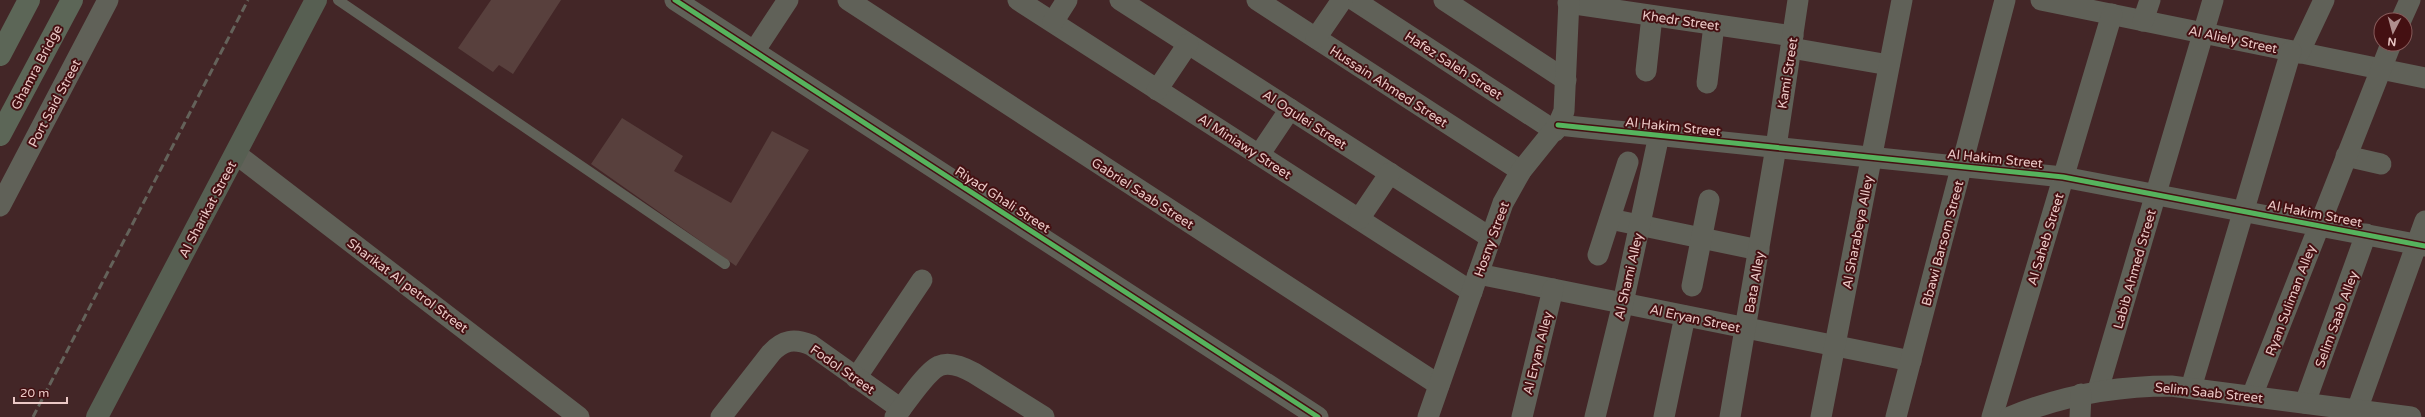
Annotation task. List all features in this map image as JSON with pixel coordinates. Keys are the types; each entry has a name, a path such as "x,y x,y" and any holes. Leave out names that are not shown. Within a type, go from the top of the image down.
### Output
{"main road":[{"path":"0,55 29,0"},
{"name":"Ghamra Bridge","path":"0,135 72,0"},
{"name":"Al Sharikat Street","path":"97,417 316,0"}],"street":[{"name":"Port Said Street","path":"0,206 108,0"},
{"name":"Riyad Ghali Street","path":"676,0 1318,417"},
{"path":"755,50 788,0"},
{"name":"Gabriel Saab Street","path":"848,0 1439,385"},
{"name":"Al Miniawy Street","path":"1018,0 1359,219 1475,283"},
{"path":"1053,22 1067,0"},
{"name":"Al Ogulei Street","path":"1120,0 1491,238"},
{"name":"Hussain Ahmed Street","path":"1257,0 1521,171"},
{"path":"1316,38 1342,0"},
{"name":"Hafez Saleh Street","path":"1354,0 1557,128"},
{"path":"1444,0 1566,80"},
{"name":"Kami Street","path":"1776,147 1798,0"},
{"name":"Al Sharabeya Alley","path":"1821,417 1902,0"},
{"name":"Bbawi Barsom Street","path":"1896,417 2005,0"},
{"name":"Al Aliely Street","path":"2046,0 2103,9 2143,21 2425,78"},
{"path":"2143,21 2150,0"},
{"name":"Labib Ahmed Street","path":"2080,417 2090,392 2156,194 2202,33 2213,0"},
{"path":"2191,388 2244,211 2295,52 2324,0"},
{"path":"2405,12 2410,0"},
{"name":"Hosny Street","path":"1428,417 1503,203 1521,171 1557,128 1564,111 1569,2"},
{"name":"Khedr Street","path":"1569,2 1714,25 1889,65"},
{"name":"Al Saheb Street","path":"1992,417 2063,176 2103,9"},
{"path":"1646,71 1652,16"},
{"path":"1707,83 1714,25"},
{"path":"1157,90 1188,44"},
{"name":"Ryan Suliman Alley","path":"2252,396 2386,52"},
{"path":"1259,155 1290,109"},
{"name":"Al Hakim Street","path":"1557,128 1659,135 2063,176 2421,245"},
{"name":"Al Shami Alley","path":"1594,417 1623,303 1659,135"},
{"name":"Bata Alley","path":"1730,417 1776,147"},
{"name":"Sharikat Al petrol Street","path":"236,154 556,410 579,417"},
{"path":"2346,156 2381,164"},
{"path":"1598,255 1628,162"},
{"path":"1359,219 1390,173"},
{"path":"1692,286 1709,200"},
{"path":"1610,219 1759,250"},
{"path":"2357,410 2421,245 2425,221"},
{"name":"Selim Saab Alley","path":"2305,403 2366,234"},
{"path":"856,378 922,280"},
{"name":"Al Eryan Street","path":"1475,283 1553,290 1911,361"},
{"name":"Al Eryan Alley","path":"1522,417 1553,290"},
{"path":"1664,417 1685,316"},
{"name":"Fodol Street","path":"721,417 771,353 779,345 789,340 800,341 811,345 856,378 898,413"},
{"path":"898,413 931,372 939,365 947,364 965,368 1044,417"},
{"name":"Selim Saab Street","path":"2010,417 2090,392 2135,386 2171,386 2191,388 2411,417"}],"lane":[{"path":"338,0 725,264"}],"building":[{"path":"491,0 561,0 513,74 499,65 493,72 458,48"},
{"path":"622,118 683,156 674,171 731,203 772,131 809,150 736,266 591,164"}],"railway":[{"path":"33,417 248,0"}],"cycle path":[{"path":"675,0 1318,417"},
{"path":"1558,125 2063,177 2425,246"}]}
